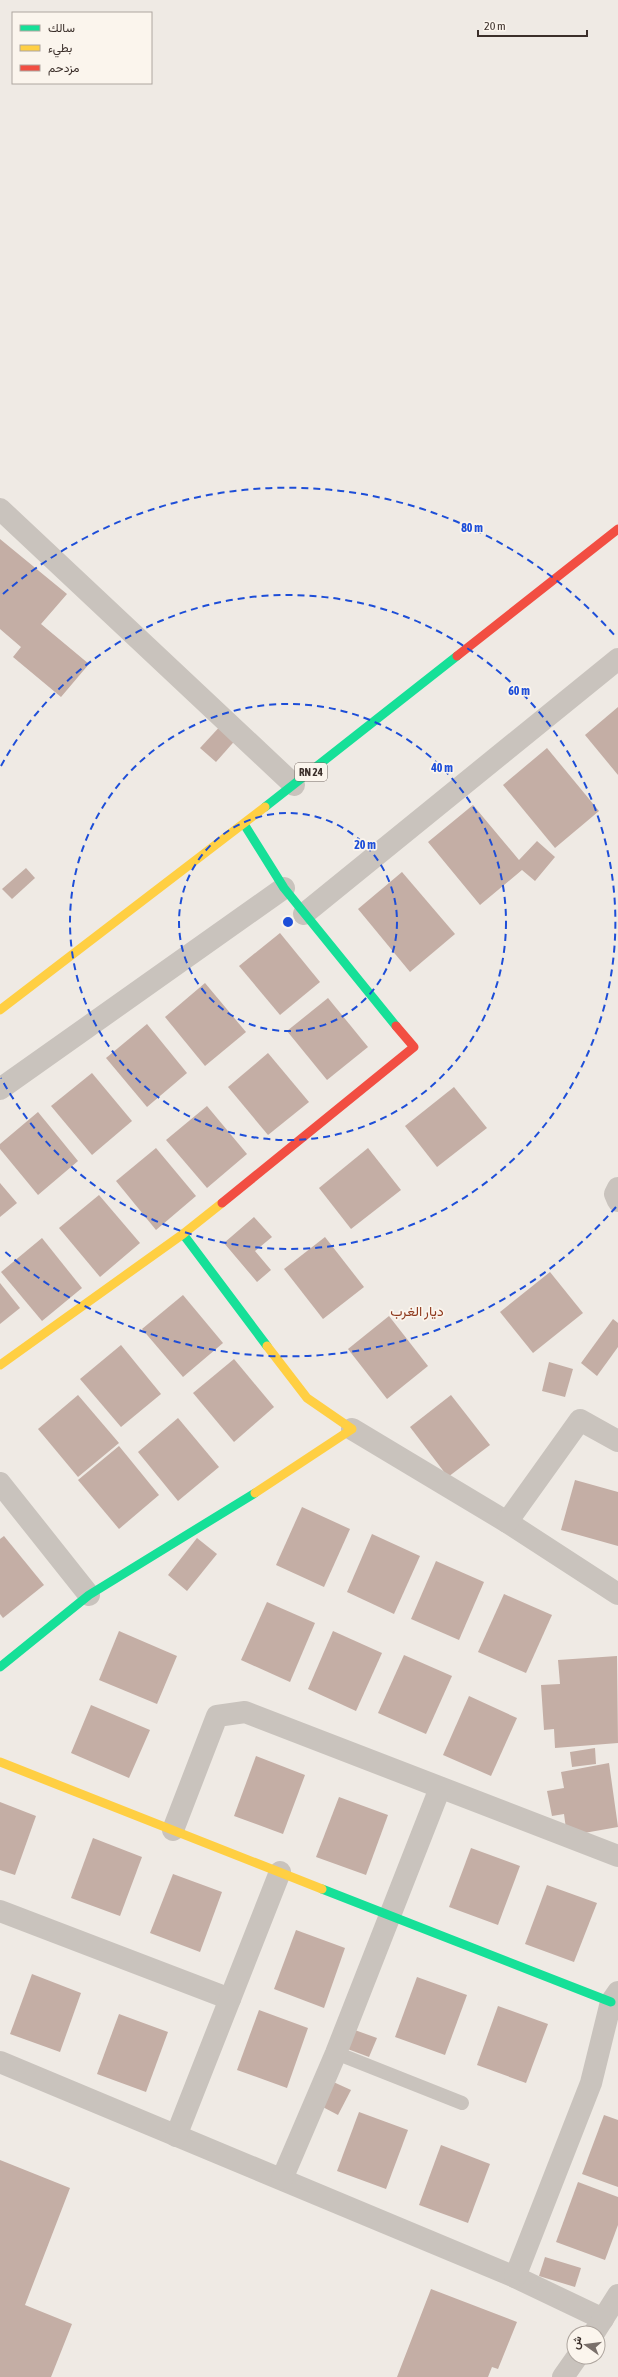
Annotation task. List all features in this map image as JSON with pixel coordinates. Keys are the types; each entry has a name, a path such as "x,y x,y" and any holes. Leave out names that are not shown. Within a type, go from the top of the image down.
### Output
{"street":[{"path":"0,509 294,785"},
{"name":"RN 24","path":"0,1010 244,824 618,529"},
{"path":"304,914 618,659"},
{"path":"0,1365 183,1234 414,1047 284,888 244,824"},
{"path":"0,1089 284,888"},
{"path":"618,1188 615,1194 618,1201"},
{"path":"183,1234 307,1398 352,1429 507,1522 618,1594"},
{"path":"507,1522 580,1420 618,1441"},
{"path":"0,1667 89,1595 239,1504 352,1429"},
{"path":"0,1483 89,1595"},
{"path":"173,1830 218,1716 245,1712 618,1856"},
{"path":"0,1762 280,1872 615,1997 591,2083 515,2277"},
{"path":"282,2180 336,2053 440,1788"},
{"path":"176,2136 280,1872"},
{"path":"0,1910 230,1999"},
{"path":"0,2062 515,2277 609,2313"},
{"path":"562,2377 571,2365"}],"lane":[{"path":"336,2053 462,2103"}],"building":[{"path":"0,539 67,594 41,624 89,664 61,697 13,657 21,647 0,629"},
{"path":"618,707 618,775 585,735"},
{"path":"224,722 239,736 216,762 200,748"},
{"path":"547,748 599,811 555,848 503,785"},
{"path":"473,805 519,860 537,841 555,857 535,881 522,870 480,905 428,842"},
{"path":"26,868 35,878 12,899 2,889"},
{"path":"402,872 455,934 410,972 358,909"},
{"path":"280,933 320,982 280,1015 239,966"},
{"path":"205,983 246,1032 205,1066 165,1017"},
{"path":"328,998 368,1047 327,1080 287,1031"},
{"path":"147,1024 187,1073 147,1107 106,1058"},
{"path":"268,1053 309,1102 268,1135 228,1087"},
{"path":"92,1073 132,1121 92,1155 51,1106"},
{"path":"454,1087 487,1128 437,1167 405,1126"},
{"path":"207,1106 247,1154 207,1188 166,1140"},
{"path":"38,1112 78,1161 38,1195 0,1149 0,1144"},
{"path":"156,1148 196,1196 156,1230 116,1181"},
{"path":"368,1148 401,1190 351,1229 319,1188"},
{"path":"0,1183 17,1203 0,1217"},
{"path":"99,1195 140,1243 100,1277 59,1228"},
{"path":"254,1217 272,1237 255,1251 271,1270 257,1282 224,1243"},
{"path":"325,1237 364,1287 323,1319 284,1269"},
{"path":"42,1238 82,1288 42,1321 1,1272"},
{"path":"550,1272 583,1313 533,1353 500,1312"},
{"path":"0,1283 20,1308 0,1324"},
{"path":"183,1295 223,1343 183,1377 142,1329"},
{"path":"389,1316 428,1366 387,1399 348,1349"},
{"path":"613,1319 618,1323 618,1347 597,1376 581,1363"},
{"path":"121,1345 161,1394 121,1427 80,1379"},
{"path":"234,1359 274,1407 234,1442 193,1393"},
{"path":"549,1362 573,1369 565,1397 542,1391"},
{"path":"78,1395 119,1443 78,1477 38,1429"},
{"path":"451,1395 490,1445 448,1477 410,1427"},
{"path":"178,1418 219,1467 178,1501 138,1452"},
{"path":"119,1446 159,1495 119,1529 78,1480"},
{"path":"575,1480 618,1492 618,1546 561,1530"},
{"path":"302,1507 350,1529 324,1587 276,1565"},
{"path":"372,1534 420,1556 394,1614 347,1592"},
{"path":"4,1536 44,1585 3,1618 0,1614 0,1539"},
{"path":"197,1538 217,1554 187,1591 168,1575"},
{"path":"436,1561 484,1582 459,1640 411,1619"},
{"path":"504,1594 552,1615 526,1673 478,1652"},
{"path":"267,1602 315,1623 290,1682 241,1660"},
{"path":"119,1631 177,1656 157,1704 99,1680"},
{"path":"333,1631 382,1653 356,1711 308,1689"},
{"path":"404,1655 452,1676 426,1734 378,1713"},
{"path":"617,1656 618,1743 555,1748 554,1729 544,1730 541,1685 560,1684 558,1660"},
{"path":"469,1696 517,1718 491,1776 443,1755"},
{"path":"91,1705 150,1730 129,1778 71,1753"},
{"path":"595,1748 596,1764 572,1767 570,1752"},
{"path":"256,1756 305,1775 283,1834 234,1816"},
{"path":"609,1763 618,1827 567,1836 564,1814 552,1816 547,1791 564,1788 561,1772"},
{"path":"339,1797 388,1815 366,1875 316,1857"},
{"path":"0,1802 36,1816 15,1875 0,1870"},
{"path":"93,1838 142,1857 120,1916 71,1898"},
{"path":"471,1848 520,1866 498,1925 449,1907"},
{"path":"173,1874 222,1892 200,1952 150,1933"},
{"path":"547,1885 597,1903 574,1962 525,1944"},
{"path":"296,1930 345,1948 324,2008 274,1989"},
{"path":"32,1974 81,1993 60,2052 10,2034"},
{"path":"417,1977 467,1995 445,2055 395,2037"},
{"path":"498,2006 548,2024 526,2083 477,2065"},
{"path":"259,2010 308,2028 287,2088 237,2070"},
{"path":"119,2014 168,2032 146,2092 97,2074"},
{"path":"352,2029 377,2038 369,2057 345,2048"},
{"path":"329,2080 351,2090 338,2115 317,2104"},
{"path":"359,2112 408,2130 386,2189 337,2171"},
{"path":"604,2115 618,2120 618,2187 582,2174"},
{"path":"441,2145 490,2164 468,2223 419,2205"},
{"path":"0,2160 70,2188 25,2305 72,2324 51,2377 0,2377"},
{"path":"578,2182 618,2197 618,2225 605,2260 556,2242"},
{"path":"545,2257 581,2268 575,2287 539,2276"},
{"path":"431,2289 517,2322 498,2369 492,2367 488,2377 397,2377"}],"traffic: fast":[{"path":"265,807 457,656"},
{"path":"244,824 284,888 396,1026"},
{"path":"183,1234 267,1346"},
{"path":"0,1667 89,1595 255,1493"},
{"path":"322,1889 611,2002"}],"traffic: slow":[{"path":"0,1010 265,807"},
{"path":"0,1365 183,1234 222,1203"},
{"path":"255,1493 352,1429 307,1398 267,1346"},
{"path":"0,1762 322,1889"}],"traffic: jam":[{"path":"457,656 618,529"},
{"path":"222,1203 414,1047 396,1026"}],"district":[{"name":"ديار الغرب","path":"417,1311"}]}
